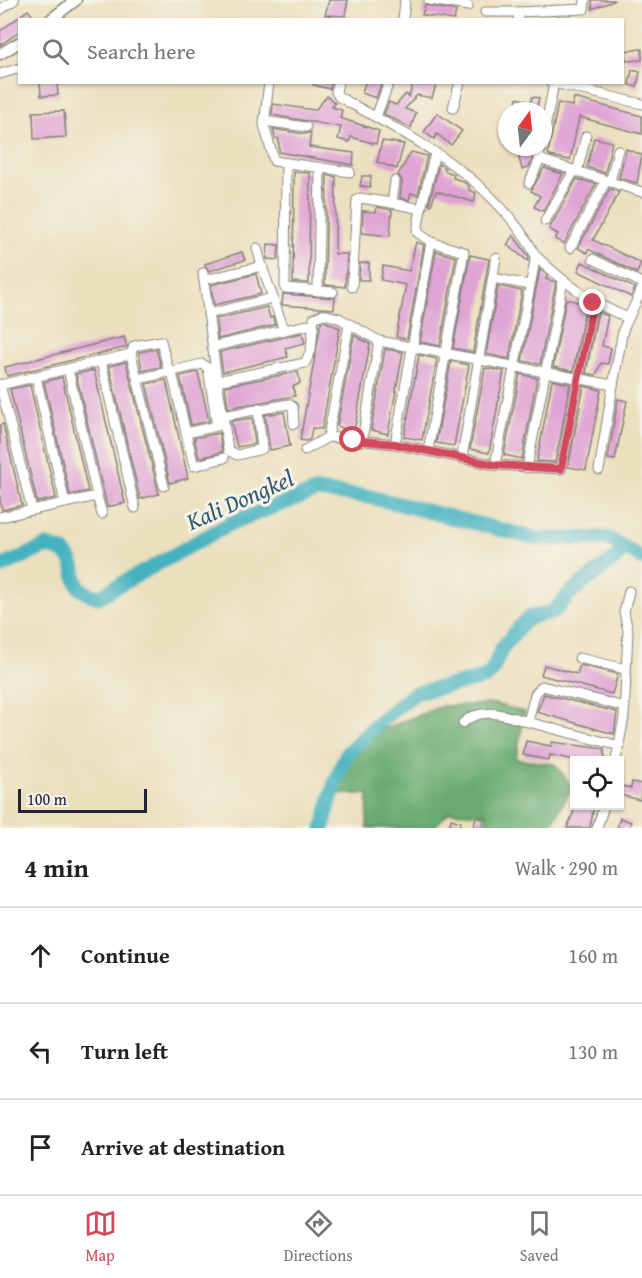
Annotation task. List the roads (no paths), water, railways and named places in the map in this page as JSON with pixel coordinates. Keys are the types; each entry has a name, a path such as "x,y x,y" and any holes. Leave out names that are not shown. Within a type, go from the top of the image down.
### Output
{"street":[{"path":"0,10 14,0"},
{"path":"53,18 76,0"},
{"path":"403,18 405,0"},
{"path":"429,0 468,6"},
{"path":"485,12 519,16 584,9 585,0"},
{"path":"0,54 18,43"},
{"path":"0,74 18,69"},
{"path":"269,84 264,121 272,158 286,163 350,172"},
{"path":"338,84 336,92 339,97 463,171 495,200 536,256 563,281 593,303 628,318"},
{"path":"376,117 388,84"},
{"path":"453,108 459,84"},
{"path":"549,102 552,84"},
{"path":"556,84 642,104"},
{"path":"264,121 306,127"},
{"path":"545,221 575,171 586,136"},
{"path":"570,249 608,182 618,150"},
{"path":"428,451 464,252 431,242 416,231 435,153"},
{"path":"529,183 540,156"},
{"path":"540,159 642,192"},
{"path":"286,163 284,285 288,289 333,292"},
{"path":"318,291 320,167"},
{"path":"392,203 395,181"},
{"path":"351,287 357,200 360,198 421,209"},
{"path":"395,444 431,242"},
{"path":"257,248 284,330"},
{"path":"495,465 536,256"},
{"path":"462,457 496,258"},
{"path":"592,259 642,283"},
{"path":"258,410 262,449 237,455 228,450 204,277 262,266"},
{"path":"493,278 529,285"},
{"path":"528,468 563,281"},
{"path":"599,470 623,330 642,289"},
{"path":"208,314 273,298"},
{"path":"305,450 328,438 395,444 495,465 552,470 563,467 593,303"},
{"path":"217,381 305,363 310,350 313,324 317,315 323,314 339,318 379,341 613,385"},
{"path":"212,346 313,324"},
{"path":"328,438 349,325"},
{"path":"164,486 131,354 134,346 161,341 194,466 224,458"},
{"path":"362,441 379,341"},
{"path":"32,510 0,385 131,354"},
{"path":"101,361 135,508"},
{"path":"139,379 202,364 208,368 217,426 186,433"},
{"path":"68,369 102,514"},
{"path":"36,377 65,503"},
{"path":"223,416 292,405 294,424"},
{"path":"0,517 97,496"},
{"path":"617,756 625,706 628,631 624,612 629,591"},
{"path":"579,658 626,669"},
{"path":"528,722 537,690 542,686 625,706"},
{"path":"463,723 472,716 489,713 620,746"},
{"path":"597,828 603,810"}],"waterway":[{"name":"Kali Dongkel","path":"0,567 47,546 65,553 70,559 81,589 98,597 233,522 317,491 371,497 538,539 607,538 642,558"},
{"path":"323,828 335,782 347,753 380,721 415,693 484,678 491,673 502,648 524,622 530,617 553,612 569,594 616,558 624,547"}]}
